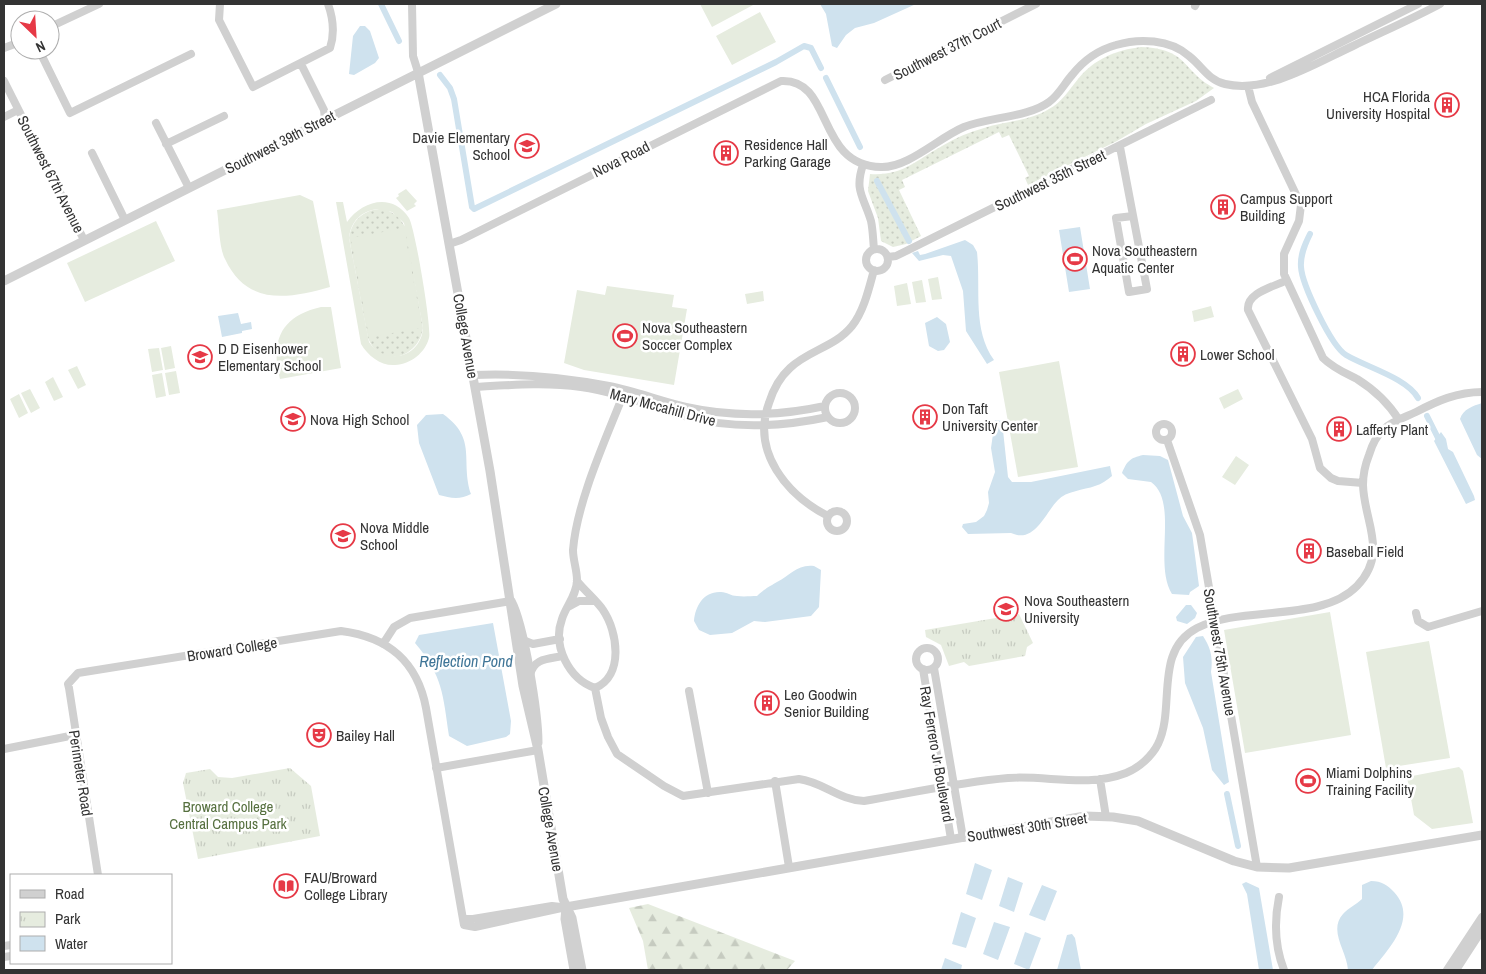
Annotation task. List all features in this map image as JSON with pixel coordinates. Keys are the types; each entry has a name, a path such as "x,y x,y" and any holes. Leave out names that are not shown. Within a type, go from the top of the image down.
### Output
{"street":[{"path":"60,22 99,4"},
{"path":"220,4 219,20 253,87 330,48 334,38 332,15 328,4"},
{"path":"412,4 413,56 418,72"},
{"name":"Southwest 39th Street","path":"4,281 556,4"},
{"name":"Southwest 37th Court","path":"885,80 1036,4"},
{"path":"1257,84 1418,4"},
{"path":"874,249 871,223 858,190 863,165 893,166 911,158 933,143 963,128 995,117 1040,107 1058,94 1086,60 1105,49 1126,42 1149,41 1171,45 1190,56 1213,80 1238,86 1248,86 1288,77 1440,4"},
{"path":"44,60 70,113 192,54"},
{"path":"301,64 324,110 325,119"},
{"name":"College Avenue","path":"418,72 473,375 511,601 511,614 523,686 538,750 566,907 565,919 574,970"},
{"name":"Southwest 67th Avenue","path":"4,81 84,240"},
{"name":"Nova Road","path":"449,244 461,240 775,83 795,82 811,94 841,150 851,159 863,165"},
{"path":"1248,86 1252,102 1301,205 1299,221 1284,254 1285,281 1323,358 1333,367 1369,388 1387,404 1399,420"},
{"name":"Southwest 35th Street","path":"888,257 896,256 1120,147 1211,100"},
{"path":"4,117 18,110"},
{"path":"166,144 224,116"},
{"path":"156,123 189,188"},
{"path":"1120,147 1147,288 1129,292 1116,218 1133,216"},
{"path":"92,153 126,220"},
{"path":"874,249 881,249 888,257 884,268 874,270 868,266 866,259 868,253 874,249"},
{"path":"828,516 796,496 778,474 768,454 764,425 765,414 772,394 784,374 806,356 835,343 852,326 863,305 874,270"},
{"path":"1285,281 1251,298 1248,303 1248,310 1310,436 1320,468 1338,482 1363,484"},
{"path":"528,384 530,374"},
{"name":"Mary Mccahill Drive","path":"473,375 530,374 624,392 698,409 745,414 765,414 825,406"},
{"name":"Mary Mccahill Drive","path":"475,387 528,384 624,392 696,419 734,424 764,425 828,417"},
{"path":"577,581 602,608 613,633 616,657 612,675 604,684 595,688 583,684 569,668 560,639 561,623 577,581 573,552 576,529 586,495 624,392"},
{"path":"595,688 601,718 617,754 664,786 683,796 775,781 807,780 844,798 864,801 1024,777 1061,781 1100,779 1127,773 1150,755 1157,746 1166,721 1168,675 1173,654 1196,629 1214,622 1318,606 1342,598 1354,589 1360,583 1373,559 1374,546 1363,484 1364,468 1376,438 1385,428 1441,400 1460,394 1482,392"},
{"path":"837,393 847,394 856,405 855,414 849,421 840,424 828,417 825,406 829,398 837,393"},
{"name":"Southwest 75th Avenue","path":"1168,440 1200,535 1257,867"},
{"path":"383,644 394,627 410,618 511,601"},
{"name":"College Avenue","path":"511,601 518,612 538,727 538,750"},
{"path":"568,607 579,601 594,601"},
{"path":"1416,613 1418,621 1428,627 1482,611"},
{"name":"Broward College","path":"78,673 341,630 362,633 383,644 407,663 423,692 463,922 552,906 566,907"},
{"path":"523,640 533,644 560,639"},
{"path":"925,647 932,648 938,654 938,662 934,668 922,669 917,664 916,658 919,651 925,647"},
{"path":"529,677 532,668 537,662 564,656"},
{"name":"Ray Ferrero Jr Boulevard","path":"934,668 963,838"},
{"name":"Ray Ferrero Jr Boulevard","path":"922,669 951,840"},
{"name":"Perimeter Road","path":"78,673 68,684 98,874"},
{"path":"689,691 708,793"},
{"path":"4,749 75,735"},
{"path":"436,768 538,750"},
{"path":"1100,779 1106,816"},
{"path":"775,781 789,866"},
{"name":"Southwest 30th Street","path":"566,907 789,866 1085,816 1106,816 1138,821 1157,827 1234,861 1257,867 1289,868 1482,835"},
{"path":"1279,897 1276,912 1276,936 1284,970"},
{"name":"College Avenue","path":"566,907 572,918 582,970"},
{"path":"1448,970 1482,917"},
{"path":"1456,970 1482,930"}],"green space":[{"path":"700,4 755,4 712,27"},
{"path":"760,12 776,42 732,65 716,36"},
{"path":"1141,47 1157,49 1176,56 1203,81 1214,88 1196,101 1146,124 1117,141 1028,185 1025,178 1029,176 1009,135 1002,138 999,132 902,180 905,187 899,190 921,236 906,244 893,247 881,241 878,218 868,191 870,174 891,173 900,170 968,133 1042,113 1058,103 1084,72 1098,61 1123,50"},
{"path":"406,189 417,201 414,204 416,206 407,211 396,198 399,196 398,194"},
{"path":"300,195 313,201 330,287 284,296 257,292 245,285 234,274 225,259 220,242 217,210"},
{"path":"336,202 343,202 347,222 361,209 377,202 386,202 402,210 409,218 412,226 428,317 429,338 417,357 395,365 385,364 375,359 361,344","holes":["378,209 392,212 404,223 423,328 421,338 410,352 393,356 376,350 369,342 349,238 352,227 362,215"]},
{"path":"385,209 398,216 406,228 423,328 420,338 414,347 407,353 390,357 381,354 374,348 368,338 349,238 353,225 361,216 372,210"},
{"path":"156,221 175,261 85,302 67,263"},
{"path":"404,228 422,328 369,337 351,238"},
{"path":"938,277 942,299 932,300 928,279"},
{"path":"922,280 926,302 916,303 912,282"},
{"path":"907,283 911,304 897,306 894,286"},
{"name":"Nova Southeastern Soccer Complex","path":"607,286 674,295 672,307 687,309 674,385 584,370 564,363 577,290 605,295"},
{"path":"763,291 764,301 747,304 745,294"},
{"path":"1211,306 1214,317 1194,322 1192,311"},
{"path":"321,307 331,307 341,368 280,379 277,353 278,342 282,332 296,317"},
{"path":"171,346 175,368 165,370 161,348"},
{"path":"159,348 163,370 152,372 148,349"},
{"path":"1059,361 1078,467 1018,477 999,372"},
{"path":"77,366 86,385 78,389 68,370"},
{"path":"176,371 180,393 169,395 165,373"},
{"path":"162,373 166,396 156,398 152,375"},
{"path":"53,377 63,397 54,401 45,382"},
{"path":"30,389 40,408 31,413 21,393"},
{"path":"1238,389 1243,399 1224,409 1219,398"},
{"path":"19,394 28,413 19,418 10,399"},
{"path":"1236,456 1249,465 1235,485 1222,477"},
{"path":"1330,612 1351,735 1245,753 1224,630"},
{"path":"1019,614 1033,643 1027,647 1025,656 969,666 964,662 949,666 941,645 926,637 925,630"},
{"path":"1429,641 1450,758 1386,768 1366,652"},
{"path":"1459,767 1463,771 1473,823 1432,829 1414,815 1407,777"},
{"name":"Broward College Central Campus Park","path":"290,768 311,786 320,836 198,859 183,783 186,773 210,769 218,777 232,778"},
{"path":"648,904 795,961 787,970 648,970 643,941 629,908"}],"water":[{"path":"820,4 916,4 874,23 855,28 846,35 837,48 832,46 826,14"},
{"path":"360,26 365,26 370,31 379,58 375,63 354,75 349,74 353,36"},
{"name":"Nova Southeastern Aquatic Center","path":"1080,227 1090,289 1069,292 1059,230"},
{"path":"965,240 973,245 977,252 980,322 987,348 994,360 987,364 966,331 963,291 951,256 943,255 919,261 912,253 918,251 920,255 925,254"},
{"path":"238,313 241,324 251,322 252,329 222,337 218,316"},
{"path":"937,317 946,324 950,342 944,350 938,351 929,346 925,323"},
{"path":"1482,403 1482,459 1477,455 1460,419 1466,410"},
{"path":"443,414 461,432 466,451 468,482 471,494 459,498 439,495 419,443 417,425 426,415"},
{"path":"995,420 1002,421 1008,477 1012,482 1031,482 1110,466 1112,476 1098,485 1061,497 1039,526 1027,534 968,534 962,527 963,524 976,522 984,516 989,503 988,492 995,472 991,448"},
{"path":"1441,432 1446,439 1448,449 1453,452 1474,496 1475,500 1466,504 1434,441"},
{"path":"1143,455 1160,456 1168,460 1183,516 1192,533 1199,586 1190,592 1189,595 1172,594 1167,581 1165,567 1165,518 1159,491 1151,482 1128,479 1122,473 1130,461 1135,457"},
{"path":"814,566 821,570 819,607 811,616 765,622 754,621 732,633 710,635 699,630 694,621 698,605 710,594 721,592 735,596 757,596 799,568"},
{"path":"1186,605 1191,605 1197,613 1195,618 1187,624 1177,621 1176,617"},
{"name":"Reflection Pond","path":"493,623 511,721 510,734 506,737 467,746 449,736 440,686 431,666 415,643 419,635"},
{"path":"1203,636 1211,653 1211,672 1229,782 1224,785 1212,770 1203,728 1185,683 1183,657 1196,637"},
{"path":"975,863 992,870 982,900 966,894"},
{"path":"1008,877 1023,883 1014,912 999,906"},
{"path":"1371,881 1384,884 1394,892 1401,902 1402,923 1393,943 1372,970 1348,970 1337,927 1343,914 1362,899 1362,885"},
{"path":"1246,882 1259,888 1273,970 1259,970 1247,894 1242,884"},
{"path":"1042,885 1057,891 1045,921 1029,915"},
{"path":"961,912 976,918 966,948 952,944"},
{"path":"994,922 1010,927 998,960 983,954"},
{"path":"1025,932 1041,938 1029,970 1014,964"},
{"path":"1072,934 1075,938 1081,970 1057,970 1067,935"},
{"path":"945,958 962,965 961,970 941,970"}],"waterway":[{"path":"381,4 399,41"},
{"path":"440,75 450,88 454,99 472,207 474,209 776,62 804,46 811,48 821,68"},
{"path":"826,78 860,147"},
{"path":"877,181 909,241"},
{"path":"1310,234 1301,258 1301,267 1306,287 1325,328 1346,355 1396,379 1413,391 1418,398"},
{"path":"1427,416 1441,444"},
{"path":"1227,794 1238,846"}],"place":[{"name":"HCA Florida University Hospital","path":"1447,105"},
{"name":"Davie Elementary School","path":"527,146"},
{"name":"Residence Hall Parking Garage","path":"726,153"},
{"name":"Campus Support Building","path":"1223,207"},
{"name":"Nova Southeastern Aquatic Center","path":"1075,259"},
{"name":"Nova Southeastern Soccer Complex","path":"625,336"},
{"name":"Lower School","path":"1183,354"},
{"name":"D D Eisenhower Elementary School","path":"200,357"},
{"name":"Don Taft University Center","path":"925,417"},
{"name":"Nova High School","path":"293,419"},
{"name":"Lafferty Plant","path":"1339,429"},
{"name":"Nova Middle School","path":"343,536"},
{"name":"Baseball Field","path":"1309,551"},
{"name":"Nova Southeastern University","path":"1006,609"},
{"name":"Leo Goodwin Senior Building","path":"767,703"},
{"name":"Bailey Hall","path":"319,735"},
{"name":"Miami Dolphins Training Facility","path":"1308,781"},
{"name":"FAU/Broward College Library","path":"286,886"}]}
